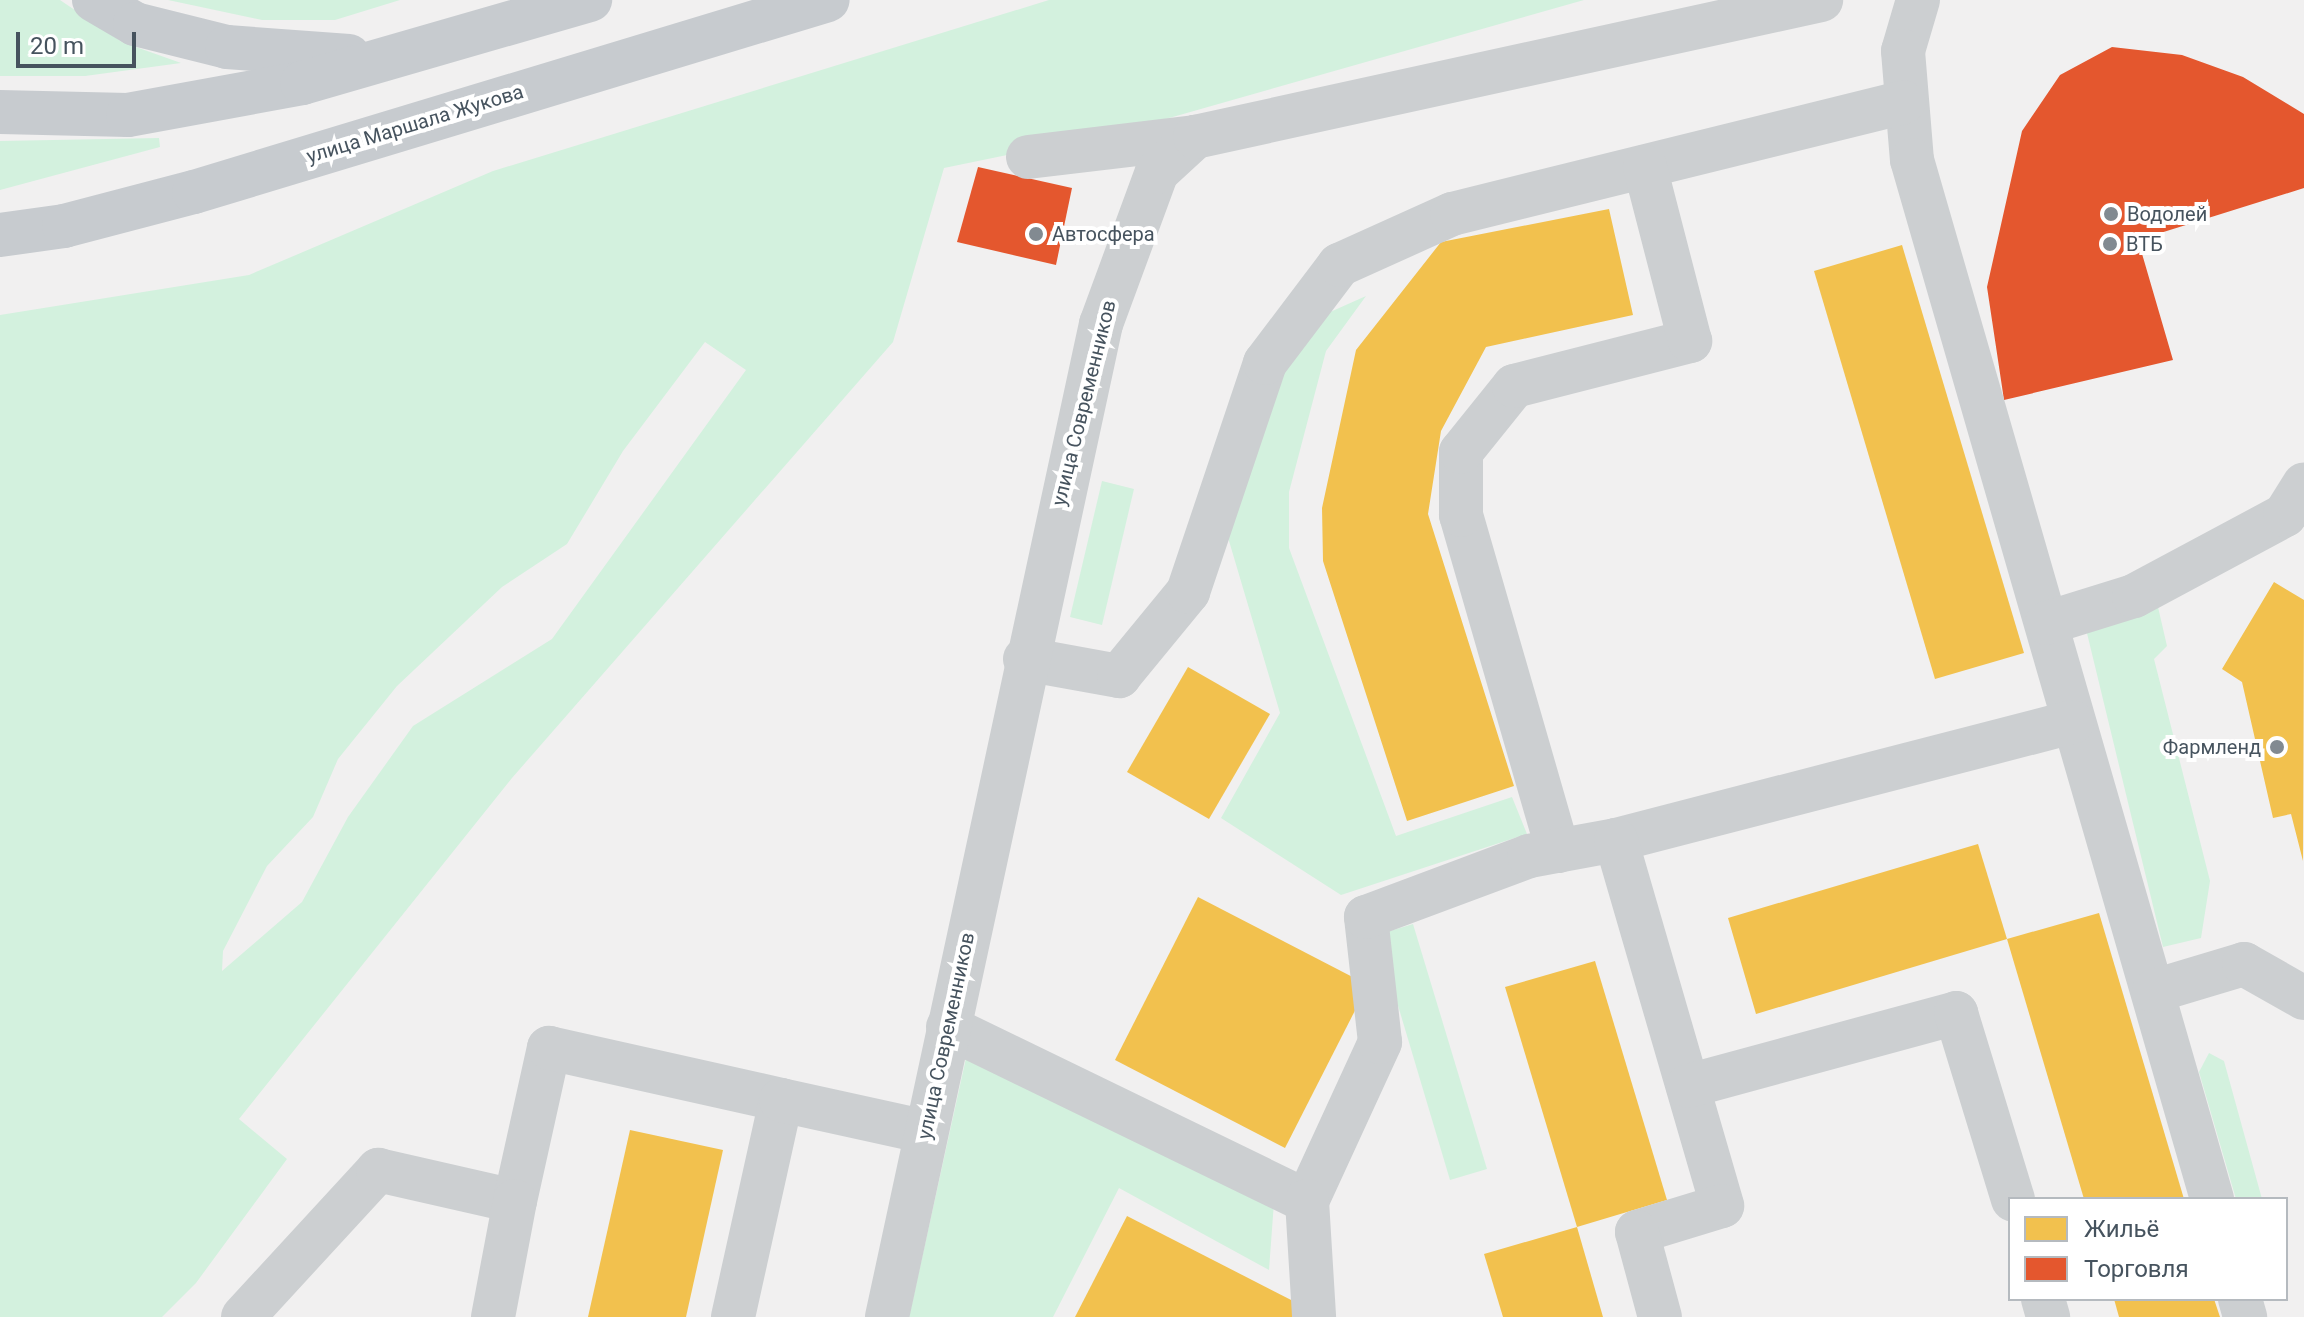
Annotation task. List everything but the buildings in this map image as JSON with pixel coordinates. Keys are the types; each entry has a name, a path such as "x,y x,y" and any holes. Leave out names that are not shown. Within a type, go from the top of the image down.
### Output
{"main road":[{"path":"94,0 135,24 227,47 322,57 407,54"},
{"path":"0,112 128,115 302,83 590,0"},
{"name":"улица Маршала Жукова","path":"0,235 194,192 828,0"}],"street":[{"path":"1028,157 1195,137 1821,0"},
{"path":"1918,0 1903,51 1903,102 1912,160 2211,1197"},
{"path":"1025,659 1119,676 1188,592 1265,363 1339,265 1452,214 1903,102"},
{"name":"улица Современников","path":"887,1317 1025,659 1101,324 1126,245 1157,172 1195,137"},
{"path":"1558,851 1461,515 1461,452 1514,386 1690,341 1645,167"},
{"path":"2047,623 2134,596 2285,515 2304,484"},
{"path":"1314,1317 1307,1201 1380,1042 1366,917 1558,851 1616,840 2072,722"},
{"path":"1616,840 1722,1206 1637,1232 1660,1317"},
{"path":"2154,991 2244,964 2304,998"},
{"path":"1688,1086 1956,1013 2012,1197"},
{"path":"948,1027 1307,1201"},
{"path":"493,1317 549,1048 926,1132"},
{"path":"733,1317 781,1100"},
{"path":"243,1317 378,1170 515,1201"}],"green space":[{"path":"0,0 60,0 122,42 181,63 85,76 0,76"},
{"path":"168,0 400,0 335,20 262,20"},
{"path":"1049,0 1584,0 1127,130 944,168 893,342 512,778 239,1119 287,1159 196,1283 162,1317 0,1317 0,315 249,275 493,171","holes":["705,342 746,370 552,639 413,726 348,817 302,902 222,971 223,951 267,866 313,817 338,759 397,686 502,587 567,544 623,451"]},
{"path":"159,138 160,147 0,190 0,141"},
{"path":"1366,296 1326,351 1289,492 1289,548 1396,836 1512,797 1527,834 1341,895 1221,818 1280,713 1224,524 1273,371 1310,321"},
{"path":"1102,481 1134,489 1102,625 1070,617"},
{"path":"2158,607 2167,646 2154,659 2210,881 2201,938 2163,947 2085,625"},
{"path":"1413,924 1487,1169 1450,1180 1377,935"},
{"path":"968,1049 1274,1202 1269,1270 1119,1188 1053,1317 909,1317"},
{"path":"2209,1053 2224,1061 2261,1197 2235,1197 2199,1072"}],"place":[{"name":"Водолей","path":"2111,214"},
{"name":"Автосфера","path":"1036,234"},
{"name":"ВТБ","path":"2110,244"},
{"name":"Фармленд","path":"2277,747"}]}
